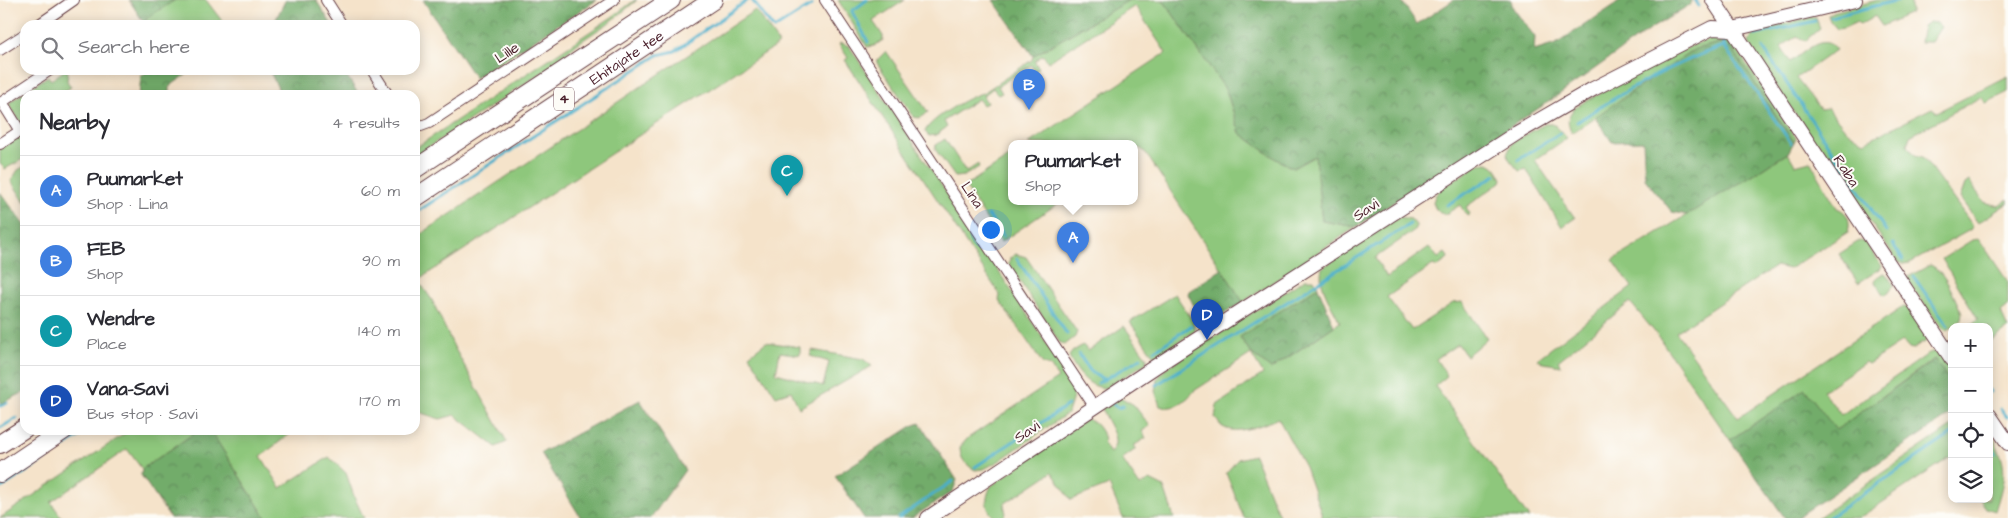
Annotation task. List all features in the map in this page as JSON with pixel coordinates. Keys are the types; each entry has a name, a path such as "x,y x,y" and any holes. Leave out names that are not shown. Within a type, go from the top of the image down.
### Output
{"highway":[{"name":"Ehitajate tee","path":"420,166 671,0"},
{"name":"Ehitajate tee","path":"420,195 713,0"},
{"path":"0,444 20,431"},
{"path":"0,473 57,435"}],"street":[{"path":"45,20 74,0"},
{"path":"326,0 339,20"},
{"name":"Lille","path":"420,126 429,123 614,0"},
{"name":"Lina","path":"825,0 1094,406"},
{"name":"Raba","path":"1713,0 1948,353"},
{"name":"Savi","path":"928,518 1094,406 1524,128 1630,69 1712,28 1733,30 1855,0"},
{"path":"0,50 20,37"},
{"path":"0,144 20,131 2,102 42,75"},
{"path":"375,75 385,90"},
{"path":"1993,421 2008,443"}],"green space":[{"path":"129,0 175,0 146,20 142,20"},
{"path":"175,0 206,0 221,20 146,20"},
{"path":"316,0 329,20 276,20 285,1"},
{"path":"423,0 597,0 475,78"},
{"path":"637,0 613,20 577,44 549,68 420,153 420,145"},
{"path":"838,0 905,0 873,21 883,36 883,40 874,46 867,47"},
{"path":"993,0 1129,0 1033,56"},
{"path":"1129,0 1163,0 1226,90 1240,133 1276,159 1293,168 1315,155 1322,221 1356,227 1243,302 1145,152 1140,148 1138,149 1138,140 1034,140 1166,53 1135,6 1048,62 1043,55 1034,61 1039,68 1035,71 1031,65 998,86 1002,93 998,95 993,88 983,96 987,103 983,105 978,99 944,121 947,127 936,135 929,136 925,132 942,115 969,98 983,93 1032,60 1033,56"},
{"path":"1163,0 1401,0 1417,24 1454,0 1511,0 1513,8 1535,37 1534,51 1556,44 1622,0 1691,0 1691,4 1649,30 1547,103 1356,227 1322,221 1315,156 1293,168 1276,159 1240,133 1226,90"},
{"path":"1878,0 1911,0 1911,13 1882,26 1875,16 1860,25 1857,22 1837,29 1830,21 1828,15 1832,12"},
{"path":"755,10 779,44 420,279 420,235"},
{"path":"1811,17 1816,18 1820,28 1805,41 1797,36 1781,47 1790,62 1820,43 1831,45 1836,50 1796,78 1820,109 1828,108 1845,129 1864,142 1932,108 1937,112 2008,76 2008,92 1986,103 1981,97 1910,136 1907,145 1915,155 1923,157 1973,226 1970,230 1910,263 1903,264 1898,262 1753,53 1749,42 1759,30"},
{"path":"1929,22 1937,23 1941,27 1931,42 1920,42 1923,26"},
{"path":"1722,36 1727,37 1733,44 1796,138 1794,142 1729,44 1724,42 1695,49 1572,133 1568,121 1572,111 1579,105 1632,75 1696,44"},
{"path":"1724,42 1729,44 1794,142 1788,153 1687,215 1672,212 1645,179 1643,141 1612,142 1595,117 1695,49"},
{"path":"839,44 849,46 1072,382 1074,394 1068,413 999,461 984,469 975,470 966,463 962,458 960,447 968,438 1058,378 1050,366 1043,364 999,300 1000,295 845,60 848,58"},
{"path":"886,51 928,112 923,116 914,117 877,63 877,60"},
{"path":"58,75 68,75 67,81 71,87 66,90 28,90 48,76 51,80"},
{"path":"186,75 170,86 170,90 140,90 141,76"},
{"path":"272,75 346,75 356,90 278,90"},
{"path":"20,95 20,122 10,106 10,102"},
{"path":"1545,124 1554,124 1567,138 1535,160 1575,218 1562,227 1526,169 1519,171 1507,154 1513,142"},
{"path":"20,136 20,161 5,169 0,164 0,149"},
{"path":"945,139 966,172 978,164 979,167 964,176 955,177 935,149 936,145"},
{"path":"1788,153 1795,165 1810,161 1837,208 1848,217 1848,232 1789,269 1776,266 1676,332 1738,418 1903,307 1908,308 1926,333 1928,337 1926,341 1913,349 1909,348 1903,341 1868,364 1865,362 1823,391 1841,415 1931,352 1940,355 1948,361 1948,379 1934,359 1835,431 1805,389 1730,440 1658,336 1630,302 1558,361 1561,366 1544,363 1537,359 1632,287 1613,260"},
{"path":"1008,158 1008,205 1056,205 1001,242 965,186"},
{"path":"1488,163 1496,169 1502,179 1501,182 1466,207 1470,214 1467,216 1460,205 1446,214 1440,213 1435,208 1433,202 1440,189 1479,164"},
{"path":"20,169 20,194 11,181"},
{"path":"1969,181 1984,202 1999,206 2008,199 2008,203 1978,223 1960,198 1965,184"},
{"path":"0,192 20,218 20,394 0,404"},
{"path":"1399,217 1411,219 1416,225 1416,229 1375,258 1387,277 1429,247 1438,258 1445,253 1448,257 1447,260 1437,267 1433,265 1387,297 1412,330 1453,303 1462,302 1487,339 1466,356 1458,344 1436,359 1447,376 1435,386 1529,518 1323,518 1305,467 1278,418 1251,428 1235,430 1222,426 1215,418 1217,405 1263,374 1251,354 1194,391 1179,404 1170,407 1160,406 1155,391 1157,379 1166,368 1305,279 1314,279 1318,287 1240,337 1251,353 1271,369 1340,322 1324,289 1321,275 1322,268"},
{"path":"1979,239 2008,282 2008,306 2001,312 2008,329 1993,340 1993,323 1973,323 1978,319 1942,259 1972,240"},
{"path":"1859,241 1865,242 1882,266 1858,283 1839,254"},
{"path":"1016,254 1026,257 1077,332 1075,337 1066,344 1060,343 1009,265 1010,258"},
{"path":"1930,265 1936,268 1953,293 1962,313 1961,319 1956,323 1948,323 1947,331 1942,328 1907,281 1908,277"},
{"path":"1222,269 1243,302 1208,322 1199,316 1188,294 1189,291"},
{"path":"1883,273 1886,274 1894,285 1886,295 1883,294 1875,282 1876,278"},
{"path":"420,283 432,300 454,347 507,442 496,447 455,415 440,419 420,413"},
{"path":"1318,287 1334,326 1271,369 1251,353 1240,337"},
{"path":"1175,294 1193,321 1195,331 1157,357 1153,355 1130,322"},
{"path":"1124,326 1147,358 1146,363 1106,388 1088,382 1079,373 1069,356 1083,345 1088,351"},
{"path":"766,342 800,347 800,355 780,352 776,373 823,386 829,362 810,356 812,350 863,359 872,366 799,408 791,391 776,396 749,355"},
{"path":"1935,359 1948,379 1948,416 1796,518 1785,518 1730,440 1805,389 1836,430"},
{"path":"1122,398 1134,405 1150,426 1142,431 1146,438 1133,446 1136,449 1122,459 1140,486 1150,480 1164,487 1174,518 1123,518 1109,485 1071,500 1052,472 1004,504 1006,514 1003,517 995,518 991,514 987,503 991,486 1086,419 1093,422 1100,429 1105,439 1103,443 1110,453 1114,448 1115,442 1102,408 1116,399"},
{"path":"640,400 685,470 651,518 581,518 541,453"},
{"path":"920,423 957,480 953,491 912,518 864,518 835,476 912,426"},
{"path":"1948,429 1948,459 1859,518 1817,518"},
{"path":"123,435 192,435 142,469 127,449 51,502 62,518 0,518"},
{"path":"192,435 213,435 266,518 170,518 141,475 142,469"},
{"path":"213,435 288,435 261,456 281,488 329,457 346,473 364,518 266,518"},
{"path":"1993,437 2000,452 2004,469 2002,487 1995,511 1986,508 1983,503 1993,503"},
{"path":"1254,455 1280,518 1244,518 1226,473 1238,459"}],"waterway":[{"path":"420,210 658,55 675,51 748,0"},
{"path":"752,0 774,29 812,5"},
{"path":"867,0 852,11 868,42"},
{"path":"1695,0 1699,6"},
{"path":"1831,17 1899,0"},
{"path":"1755,35 1815,21"},
{"path":"1720,37 1723,40 1724,46 1791,143"},
{"path":"1577,122 1648,80 1685,61 1724,46"},
{"path":"1763,48 1886,231"},
{"path":"1518,160 1560,133"},
{"path":"1447,205 1496,175"},
{"path":"988,215 1003,236"},
{"path":"1156,385 1410,224"},
{"path":"1893,244 1903,260"},
{"path":"1017,259 1067,334"},
{"path":"1914,277 1948,326"},
{"path":"1154,351 1191,326"},
{"path":"1079,354 1092,373 1105,379"},
{"path":"1098,383 1141,358"},
{"path":"0,406 7,403"},
{"path":"1113,404 1118,408 1123,406"},
{"path":"975,467 1068,405"},
{"path":"2001,409 2007,417"},
{"path":"0,428 17,418"},
{"path":"0,489 81,435"},
{"path":"1828,518 1948,437"},
{"path":"1993,449 1996,453"},
{"path":"899,518 953,481"}],"place":[{"name":"FEB","path":"1029,110"},
{"name":"Wendre","path":"787,196"},
{"name":"Puumarket","path":"1073,263"},
{"name":"Vana-Savi","path":"1207,340"}]}
